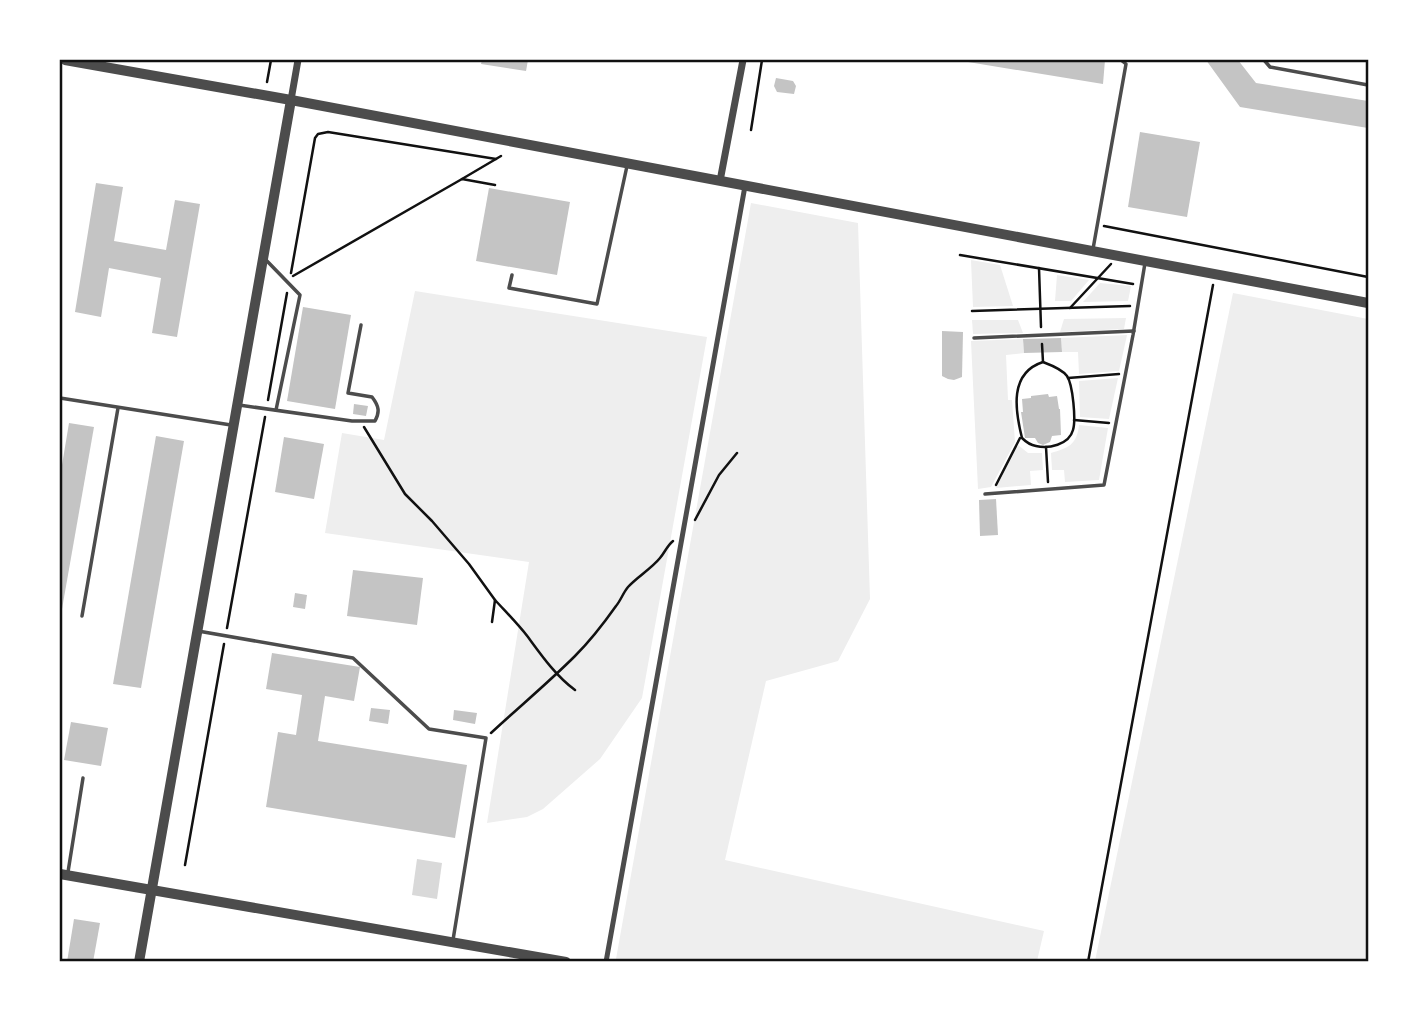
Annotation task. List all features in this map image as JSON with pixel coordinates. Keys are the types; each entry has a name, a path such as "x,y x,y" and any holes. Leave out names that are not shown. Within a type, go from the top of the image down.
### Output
{"street":[{"path":"65,60 1368,303"},
{"path":"139,961 298,60"},
{"path":"720,181 743,60"},
{"path":"606,961 745,186"},
{"path":"63,874 566,961"}],"lane":[{"path":"1092,251 1126,64 1121,60"},
{"path":"1264,60 1270,67 1368,85"},
{"path":"512,275 509,288 597,304 627,164"},
{"path":"263,257 300,295 276,410"},
{"path":"988,494 1104,485 1145,261"},
{"path":"237,405 361,422 374,421 379,413 372,397 348,393 361,325"},
{"path":"974,338 1134,331"},
{"path":"60,398 233,426"},
{"path":"82,616 118,408"},
{"path":"197,631 354,658 429,729 486,738 452,942"},
{"path":"63,874 83,778"}],"path":[{"path":"267,82 271,60"},
{"path":"751,130 762,60"},
{"path":"496,159 328,132 318,134 315,138 290,278 462,178 496,159 501,156"},
{"path":"462,178 495,185"},
{"path":"1097,224 1368,278"},
{"path":"960,255 1141,285"},
{"path":"1070,308 1114,261"},
{"path":"1039,268 1041,309"},
{"path":"1087,961 1215,274"},
{"path":"185,865 289,284"},
{"path":"972,311 1138,306"},
{"path":"1043,362 1059,369 1068,378 1073,399 1073,432 1058,445 1037,447 1028,444 1021,438 1017,397 1021,379 1036,364 1043,362"},
{"path":"1068,378 1126,374"},
{"path":"1074,420 1116,424"},
{"path":"361,422 405,495 432,521 556,673 575,690"},
{"path":"988,494 1021,436"},
{"path":"1046,447 1049,489"},
{"path":"691,527 719,475 737,453"},
{"path":"486,738 575,656 619,603 626,589 661,557 677,536"},
{"path":"492,622 495,600"}],"shaded area":[{"path":"751,203 858,223 870,599 838,661 766,681 725,860 1044,931 1037,961 632,962 616,959"},
{"path":"971,260 1000,265 1013,306 973,307"},
{"path":"1057,275 1089,280 1071,301 1055,301"},
{"path":"1100,283 1131,286 1128,301 1083,302"},
{"path":"415,291 707,337 642,698 600,759 543,809 527,817 487,823 529,562 325,533 342,433 384,440"},
{"path":"1233,293 1368,319 1368,961 1095,961"},
{"path":"1126,318 1124,329 1060,332 1064,319"},
{"path":"972,320 1018,320 1023,333 973,334"},
{"path":"1127,335 1119,371 1079,374 1078,352 1062,352 1061,338"},
{"path":"1023,339 1024,353 1006,355 1008,400 1012,400 1015,442 991,487 978,489 971,341"},
{"path":"1118,378 1109,419 1080,417 1079,381"},
{"path":"1079,425 1108,428 1099,480 1065,482 1064,470 1052,470 1051,453 1071,445"},
{"path":"1018,445 1028,453 1042,453 1043,470 1030,471 1031,485 996,488"},
{"path":"417,859 442,863 437,899 412,895"}],"building":[{"path":"482,60 528,60 526,71 481,64"},
{"path":"1105,60 1103,84 962,61"},
{"path":"1206,60 1238,60 1256,83 1368,101 1368,128 1240,107"},
{"path":"776,78 793,81 796,86 794,94 777,92 774,86"},
{"path":"1140,132 1200,142 1187,217 1128,207"},
{"path":"96,183 123,187 114,241 166,250 175,200 200,204 177,337 152,333 161,278 109,268 101,317 75,312"},
{"path":"489,188 570,202 557,275 476,261"},
{"path":"303,307 351,315 335,409 287,401"},
{"path":"942,331 963,332 962,377 954,380 942,376"},
{"path":"1061,338 1062,352 1024,353 1023,339"},
{"path":"1048,394 1049,397 1057,396 1061,435 1052,436 1050,442 1043,445 1035,438 1025,438 1022,399"},
{"path":"354,404 368,406 366,416 353,414"},
{"path":"69,423 94,427 62,609 60,477"},
{"path":"156,436 184,441 141,688 113,684"},
{"path":"284,437 324,444 314,499 275,492"},
{"path":"996,499 998,535 980,536 979,500"},
{"path":"353,570 423,578 417,625 347,616"},
{"path":"295,593 307,595 305,609 293,607"},
{"path":"272,653 360,667 354,701 325,696 318,741 467,765 455,838 266,807 278,732 296,735 302,695 266,689"},
{"path":"371,708 390,710 388,724 369,721"},
{"path":"454,710 477,713 475,724 453,720"},
{"path":"71,722 108,728 101,766 64,760"},
{"path":"74,919 100,923 93,962 67,962"}]}
